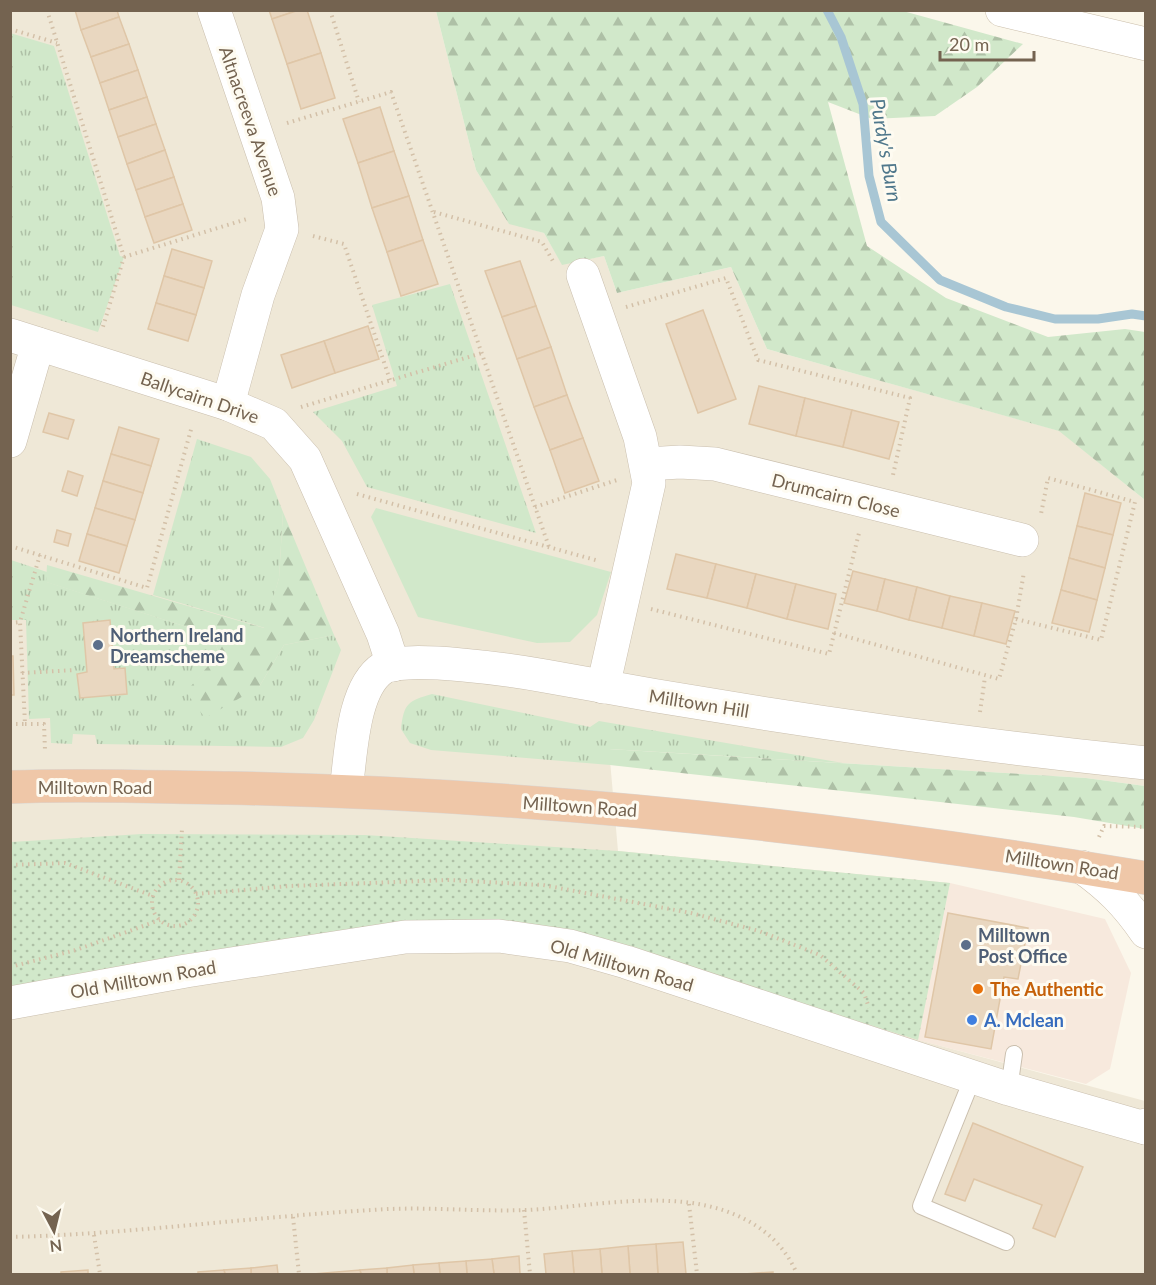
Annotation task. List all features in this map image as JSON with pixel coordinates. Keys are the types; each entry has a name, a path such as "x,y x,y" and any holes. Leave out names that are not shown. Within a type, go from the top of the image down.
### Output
{"highway":[{"name":"Milltown Road","path":"10,787 346,790 656,812 821,829 1146,878"}],"street":[{"name":"Altnacreeva Avenue","path":"213,10 279,208 282,229 258,295 214,400"},
{"path":"1002,10 1146,44"},
{"path":"583,275 647,464 649,483 603,687"},
{"path":"10,441 34,342"},
{"name":"Ballycairn Drive","path":"34,342 214,400 274,424 305,459 383,634 393,665"},
{"name":"Drumcairn Close","path":"647,464 680,462 715,464 876,506 1022,540"},
{"name":"Milltown Hill","path":"393,665 412,663 506,669 682,702 864,729 1146,763"},
{"path":"346,790 357,716 371,678 385,666 393,665"},
{"path":"1082,867 1108,885 1127,904 1146,932"},
{"name":"Old Milltown Road","path":"10,1003 186,971 405,938 499,936 570,946 626,962 1009,1089 1145,1127"}],"lane":[{"path":"1009,1089 1014,1054"},
{"path":"973,1077 921,1206 1006,1242"}],"path":[{"path":"34,342 99,338 124,257 47,10"},
{"path":"330,10 359,102"},
{"path":"10,29 57,43"},
{"path":"255,132 391,93 549,547"},
{"path":"124,257 279,208"},
{"path":"433,212 542,242 556,268 583,275"},
{"path":"344,244 390,380"},
{"path":"597,316 726,278 758,360 910,398 829,654 624,602"},
{"path":"293,410 482,353"},
{"path":"10,546 147,588 214,400"},
{"path":"535,507 630,476 647,464"},
{"path":"834,633 999,679 1025,576 1022,540 1041,513 1048,478 1135,502 1101,640 1016,619"},
{"path":"321,495 353,493 631,570"},
{"path":"25,724 20,622 40,555"},
{"path":"10,623 20,622"},
{"path":"22,673 75,670"},
{"path":"10,724 44,724 45,750"},
{"path":"1099,837 1104,826 1146,827"},
{"path":"179,880 182,829"},
{"path":"10,865 65,863 153,896"},
{"path":"179,880 186,882 196,894 198,901 194,916 182,925 166,924 160,920 152,907 153,896 164,882 179,880"},
{"path":"10,966 76,950 160,920"},
{"path":"10,1237 94,1235 374,1209 524,1210 664,1201 707,1206 748,1219 778,1242 797,1275"},
{"path":"689,1203 697,1275"},
{"path":"524,1210 530,1275"},
{"path":"293,1217 299,1275"},
{"path":"94,1235 100,1275"}],"shaded area":[{"path":"10,11 436,11 476,170 509,223 544,233 562,264 604,256 617,293 731,267 767,349 1060,431 1145,500 1145,786 1086,778 609,749 618,851 950,883 919,1040 1145,1101 1145,1274 11,1274"},
{"path":"950,883 1105,919 1131,973 1110,1069 1086,1084 918,1040"}],"green space":[{"path":"436,11 903,11 1023,44 977,87 935,116 872,119 828,102 867,246 946,298 1048,337 1125,329 1145,332 1145,500 1059,431 767,349 731,267 617,293 604,256 562,265 544,233 509,224 476,170"},
{"path":"10,33 54,46 120,256 124,257 98,332 11,305"},
{"path":"450,284 536,533 367,487 342,441 313,412 397,386 372,305"},
{"path":"197,439 251,457 270,479 283,512 279,578 265,628 153,595"},
{"path":"376,508 611,572 597,615 570,642 537,643 418,617 371,517"},
{"path":"283,512 334,635 284,645 259,687 205,718 186,692 219,653 212,635 46,582 47,565 264,628 279,578"},
{"path":"11,560 47,572 47,582 212,635 219,653 187,692 259,687 284,645 334,635 341,650 314,720 303,738 281,747 97,744 95,735 73,734 72,744 51,743 50,718 29,719 26,620 11,620"},
{"path":"432,694 590,727 599,721 843,763 610,749 610,765 431,750 410,743 401,729 409,704"},
{"path":"609,749 1086,778 1145,786 1145,829 1074,817 610,765"},
{"path":"142,834 365,835 618,851 950,883 918,1040 574,933 499,922 445,920 380,926 11,990 11,842"}],"building":[{"path":"75,10 117,10 119,17 81,30"},
{"path":"269,10 299,10 272,19"},
{"path":"299,10 307,10 321,53 287,64 272,19"},
{"path":"119,17 129,44 91,57 81,30"},
{"path":"129,44 138,70 100,83 91,57"},
{"path":"321,53 335,98 301,109 287,64"},
{"path":"138,70 147,97 109,110 100,83"},
{"path":"147,97 156,124 118,137 109,110"},
{"path":"380,107 394,151 358,163 343,119"},
{"path":"156,124 165,150 127,164 118,137"},
{"path":"165,150 174,177 136,190 127,164"},
{"path":"394,151 409,196 372,208 358,163"},
{"path":"174,177 183,204 145,217 136,190"},
{"path":"409,196 423,240 387,252 372,208"},
{"path":"183,204 192,230 154,243 145,217"},
{"path":"423,240 438,284 401,296 387,252"},
{"path":"172,249 212,261 204,288 164,276"},
{"path":"520,261 536,306 502,317 485,271"},
{"path":"164,276 204,288 196,315 156,303"},
{"path":"156,303 196,315 188,341 148,329"},
{"path":"536,306 551,347 517,359 502,317"},
{"path":"703,310 736,399 698,413 666,324"},
{"path":"368,326 379,359 335,373 324,341"},
{"path":"324,341 335,373 292,388 281,355"},
{"path":"551,347 567,395 534,407 517,359"},
{"path":"759,386 805,398 796,436 749,424"},
{"path":"567,395 583,438 550,450 534,407"},
{"path":"805,398 852,410 843,447 796,436"},
{"path":"852,410 899,422 889,459 843,447"},
{"path":"49,413 74,420 68,439 43,432"},
{"path":"119,427 159,439 151,466 111,454"},
{"path":"583,438 599,481 565,493 550,450"},
{"path":"111,454 151,466 143,493 103,481"},
{"path":"68,471 83,476 77,496 62,491"},
{"path":"103,481 143,493 135,520 95,508"},
{"path":"1085,493 1121,503 1113,535 1077,526"},
{"path":"95,508 135,520 127,546 87,534"},
{"path":"1077,526 1113,535 1105,568 1069,558"},
{"path":"57,530 71,534 68,546 54,542"},
{"path":"87,534 127,546 119,573 79,561"},
{"path":"676,554 716,564 707,598 667,589"},
{"path":"1069,558 1105,568 1097,600 1061,590"},
{"path":"716,564 756,574 747,608 707,598"},
{"path":"853,571 885,579 877,611 844,603"},
{"path":"756,574 796,584 787,619 747,608"},
{"path":"885,579 917,587 909,620 877,611"},
{"path":"796,584 836,594 828,629 787,619"},
{"path":"917,587 950,596 942,628 909,620"},
{"path":"1061,590 1097,600 1089,632 1052,623"},
{"path":"950,596 982,603 974,636 942,628"},
{"path":"982,603 1015,611 1006,644 974,636"},
{"name":"Northern Ireland Dreamscheme","path":"110,620 114,669 125,668 127,694 80,698 77,674 87,672 83,623"},
{"path":"10,656 13,656 14,695 10,695"},
{"path":"948,913 1028,928 1018,979 1004,977 991,1049 925,1037"},
{"path":"973,1123 1083,1167 1055,1237 1033,1228 1042,1205 974,1179 965,1201 945,1194"},
{"path":"683,1242 686,1274 658,1274 656,1244"},
{"path":"656,1244 658,1274 630,1274 628,1246"},
{"path":"628,1246 630,1274 602,1274 600,1249"},
{"path":"600,1249 602,1274 574,1274 572,1251"},
{"path":"572,1251 574,1274 546,1274 544,1254"},
{"path":"519,1256 520,1274 494,1274 492,1259"},
{"path":"492,1259 494,1274 467,1274 466,1261"},
{"path":"466,1261 467,1274 440,1274 439,1263"},
{"path":"439,1263 440,1274 414,1274 413,1265"},
{"path":"277,1265 278,1274 251,1274 251,1268"},
{"path":"413,1265 414,1274 387,1274 387,1268"},
{"path":"251,1268 251,1274 225,1274 224,1270"},
{"path":"387,1268 387,1274 361,1274 360,1270"},
{"path":"88,1270 88,1274 61,1274 61,1272"},
{"path":"224,1270 225,1274 198,1274 198,1272"},
{"path":"360,1270 361,1274 313,1274"},
{"path":"773,1272 773,1274 744,1274"}],"waterway":[{"name":"Purdy's Burn","path":"827,10 841,37 863,104 869,176 881,222 940,280 1006,307 1055,319 1098,319 1132,314 1146,316"}],"place":[{"name":"Northern Ireland Dreamscheme","path":"98,645"},
{"name":"Milltown Post Office","path":"966,945"},
{"name":"The Authentic","path":"978,989"},
{"name":"A. Mclean","path":"972,1020"}]}
